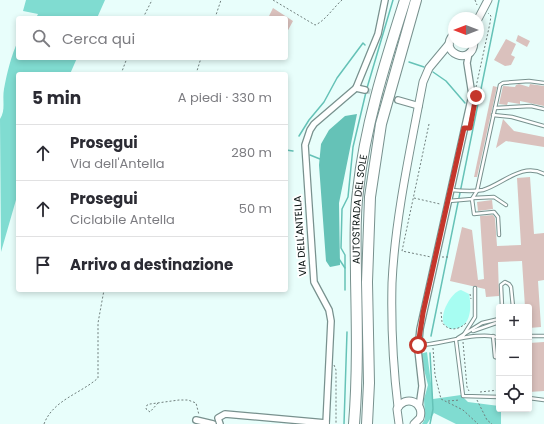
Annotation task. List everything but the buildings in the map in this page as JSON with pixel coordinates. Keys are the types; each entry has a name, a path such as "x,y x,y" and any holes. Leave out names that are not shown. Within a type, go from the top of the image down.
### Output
{"highway":[{"name":"AUTOSTRADA DEL SOLE","path":"354,424 357,366 356,260 358,191 369,125 378,88 405,0"},
{"name":"AUTOSTRADA DEL SOLE","path":"367,424 369,383 367,282 370,197 381,124 416,0"}],"street":[{"name":"VIA DELL'ANTELLA","path":"220,424 219,416 225,414 326,424 331,321 329,310 314,282 305,146 310,130 314,124 356,88 378,34 385,0"},
{"path":"481,12 486,1"},
{"path":"400,423 396,414 398,407 394,378 392,309 395,250 419,106 426,74 448,45"},
{"path":"451,48 454,53 461,56 468,69"},
{"path":"461,56 469,53 473,48"},
{"path":"437,59 454,53"},
{"path":"419,407 422,386 418,345 423,313 452,201 472,95 468,69 469,53"},
{"path":"356,88 365,90"},
{"path":"398,100 419,106"},
{"path":"394,378 398,388 407,401 415,402 419,407 421,413 420,418 414,424"},
{"path":"398,407 416,395 422,386"},
{"path":"196,420 213,424"}],"lane":[{"path":"499,235 498,216 494,212 474,214 472,198 477,191 500,85 503,83 529,81 544,83"},
{"path":"495,108 531,106 544,109"},
{"path":"493,115 512,117 544,126"},
{"path":"454,191 477,191 495,185 516,173 532,171 544,174"},
{"path":"452,201 494,197 506,205"},
{"path":"502,304 502,285 505,282 511,287 513,304"},
{"path":"463,336 475,317 474,288"},
{"path":"456,340 482,323 496,320"},
{"path":"470,331 496,323"},
{"path":"418,345 493,336 496,337"},
{"path":"493,336 496,357"},
{"path":"532,336 544,336"},
{"path":"456,340 462,393 467,398 496,397"},
{"path":"532,398 544,400"}],"path":[{"path":"143,16 152,0"},
{"path":"216,16 221,0"},
{"path":"273,0 315,25 320,24 328,12 342,0"},
{"path":"475,0 480,7"},
{"path":"476,91 491,20 490,14 486,11"},
{"path":"122,72 127,60"},
{"path":"197,72 200,60"},
{"path":"428,256 402,251 429,124"},
{"path":"413,198 440,204"},
{"path":"442,257 450,256"},
{"path":"44,424 48,413 69,396 89,386 98,378 98,323 104,292"},
{"path":"470,294 471,304"},
{"path":"442,312 442,322 445,327 450,329 458,328 468,320"},
{"path":"462,342 467,387 472,393"},
{"path":"433,343 435,375 440,398 447,401 452,406 463,410 473,422 478,424"},
{"path":"328,365 334,365 336,370 336,424"},
{"path":"476,392 496,390"},
{"path":"447,401 467,398"},
{"path":"158,403 152,411 150,412 146,410 147,405 158,403 179,400 193,401 196,403 198,414 206,418 207,422"},
{"path":"477,400 487,420 492,424"}],"shaded area":[{"path":"26,0 105,0 98,16 37,16 38,14 23,11"},
{"path":"16,46 16,60 76,60 71,72 16,72 16,200 1,252 0,119 3,112 6,77"},
{"path":"357,114 339,203 340,265 330,267 326,261 319,165 321,144 329,130 345,116"},
{"path":"461,290 469,294 470,312 466,322 462,326 450,329 444,324 443,315 450,299"},
{"path":"427,352 433,399 461,395 468,402 496,406 496,412 501,412 501,424 456,424 434,413 427,424 422,424 425,419 424,399 428,385 420,354"}],"waterway":[{"path":"367,88 393,0"},
{"path":"431,336 499,0"},
{"path":"299,136 309,120 324,102 337,78 363,43 365,45"},
{"path":"409,62 424,67"},
{"path":"433,72 446,81 465,103"},
{"path":"345,290 345,255 341,248 342,209 348,197 353,147 366,92"},
{"path":"288,150 293,151"},
{"path":"310,155 320,159"},
{"path":"339,259 345,268"},
{"path":"344,424 347,332"},
{"path":"430,353 433,409 430,424"}],"tunnel":[{"path":"365,90 398,100"}],"route":[{"path":"418,345 423,313 434,273 464,128 470,128 476,96"}]}
